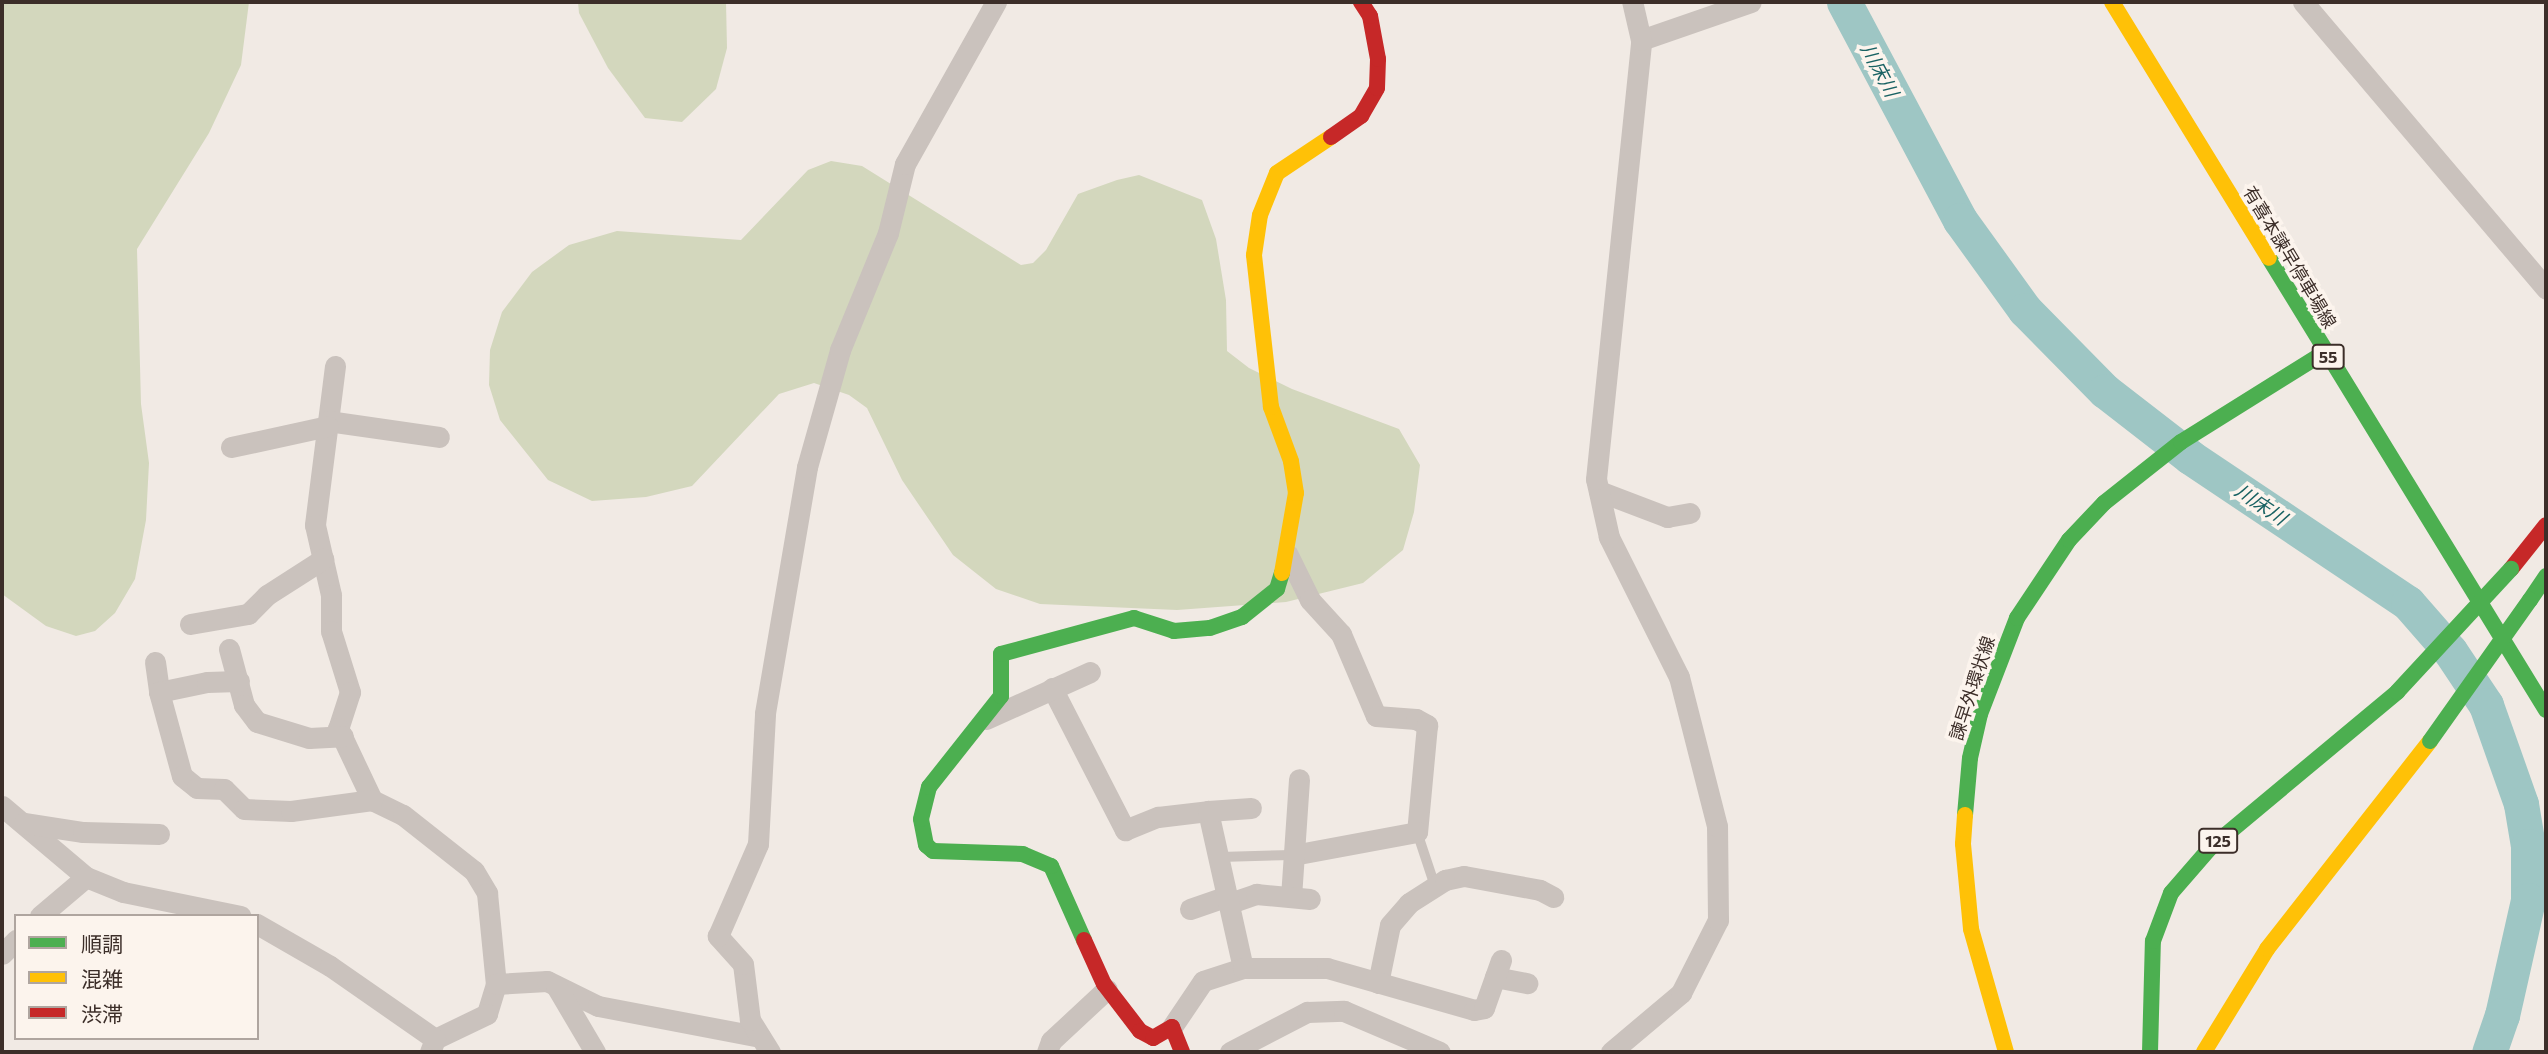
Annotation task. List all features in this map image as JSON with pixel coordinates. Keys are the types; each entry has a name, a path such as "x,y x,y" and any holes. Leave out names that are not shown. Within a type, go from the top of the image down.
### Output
{"main road":[{"path":"1182,1052 1172,1027 1153,1038 1140,1031 1107,989 1051,866 1023,854 933,851 926,845 921,819 929,787 1001,696 1001,654 1134,618 1174,631 1210,628 1242,617 1277,589 1289,555 1296,493 1291,461 1271,407 1256,242 1259,215 1277,173 1361,116 1377,88 1378,59 1370,16 1361,2"},
{"name":"有喜本諫早停車場線","path":"2112,2 2546,710"},
{"name":"諫早外環状線","path":"2006,1052 1981,972 1965,887 1964,803 1980,713 2017,618 2041,579 2077,531 2146,468 2216,420 2325,352"},
{"name":"125","path":"2150,1052 2153,941 2171,893 2210,848 2397,692 2511,569 2546,525"},
{"path":"2204,1052 2267,949 2430,741 2546,576"}],"street":[{"path":"765,1044 750,1020 743,964 718,936 758,844 765,713 807,467 839,350 888,233 905,164 996,2"},
{"path":"1611,1052 1681,993 1718,920 1717,826 1679,677 1609,537 1596,479 1641,40 1632,2"},
{"path":"1641,40 1751,2"},
{"path":"2303,2 2546,289"},
{"path":"335,366 315,525 323,559 331,631 350,692 338,728 372,800"},
{"path":"231,447 328,423 439,437"},
{"path":"1599,491 1667,517 1690,513"},
{"path":"1289,555 1310,600 1340,634 1376,716 1416,719 1427,725 1418,832 1293,855"},
{"path":"190,624 248,614 267,595 323,559"},
{"path":"229,649 244,705 257,722 309,738 343,736"},
{"path":"155,662 159,692 182,776 197,788 223,789 244,808 255,809 290,811 372,800 403,815 474,871 487,893 496,984 487,1014 432,1046 330,966 259,925"},
{"path":"981,722 1090,672"},
{"path":"159,692 207,682 239,681"},
{"path":"1052,688 1125,830 1158,817 1251,808"},
{"path":"1190,909 1256,894 1300,898 1293,855 1300,779"},
{"path":"2,806 86,877 123,892 231,914"},
{"path":"1208,811 1243,968"},
{"path":"23,822 83,832 159,834"},
{"path":"1378,983 1390,925 1409,903 1435,886 1464,876 1540,890 1553,897"},
{"path":"42,914 86,877"},
{"path":"1172,1027 1203,981 1243,968 1327,968 1474,1010 1484,1008 1498,968 1527,983"},
{"path":"496,984 547,981 598,1006 765,1044"},
{"path":"556,986 594,1052"},
{"path":"1048,1052 1051,1041 1107,989"},
{"path":"1230,1052 1307,1012 1344,1011 1440,1052"}],"lane":[{"path":"1418,832 1435,886"},
{"path":"1220,857 1293,855"}],"green space":[{"path":"2,2 249,2 241,65 209,133 137,249 141,404 149,463 146,520 135,579 115,613 95,631 76,636 46,626 2,594"},
{"path":"578,2 726,2 727,48 716,89 682,122 645,118 608,68 579,13"},
{"path":"831,161 862,166 1021,265 1033,263 1046,250 1078,194 1139,175 1202,200 1216,239 1226,300 1227,351 1249,368 1292,389 1399,429 1420,465 1414,512 1403,550 1363,583 1286,602 1177,610 1040,604 996,589 953,555 902,480 867,408 849,395 814,383 779,394 692,486 646,497 592,501 548,480 500,420 489,385 490,350 502,312 532,272 569,245 617,231 741,240 808,170"}],"waterway":[{"name":"川床川","path":"1844,2 1960,220 2025,310 2105,391 2190,457 2408,603 2450,651 2486,705 2521,804 2528,846 2528,900 2502,1015 2489,1052"}],"traffic: fast":[{"path":"2269,258 2546,710"},
{"path":"1965,815 1970,758 1980,714 2017,618 2069,540 2104,503 2181,442 2325,352"},
{"path":"2397,692 2511,569"},
{"path":"1084,940 1051,866 1023,854 933,851 926,845 921,819 929,787 1001,696 1001,654 1134,618 1174,631 1210,628 1242,617 1277,589 1282,573"},
{"path":"2530,600 2546,576"},
{"path":"2430,741 2530,600"},
{"path":"2150,1052 2153,941 2171,893 2210,848 2397,692"}],"traffic: slow":[{"path":"2112,2 2269,258"},
{"path":"1282,573 1296,493 1291,461 1271,407 1254,255 1260,215 1277,173 1331,137"},
{"path":"2204,1052 2267,949 2430,741"},
{"path":"1965,815 1963,844 1971,929 2006,1052"}],"traffic: jam":[{"path":"1331,137 1361,116 1377,88 1378,59 1370,16 1361,2"},
{"path":"2511,569 2546,525"},
{"path":"1084,940 1104,984 1140,1031 1153,1038 1172,1027 1182,1052"}]}
